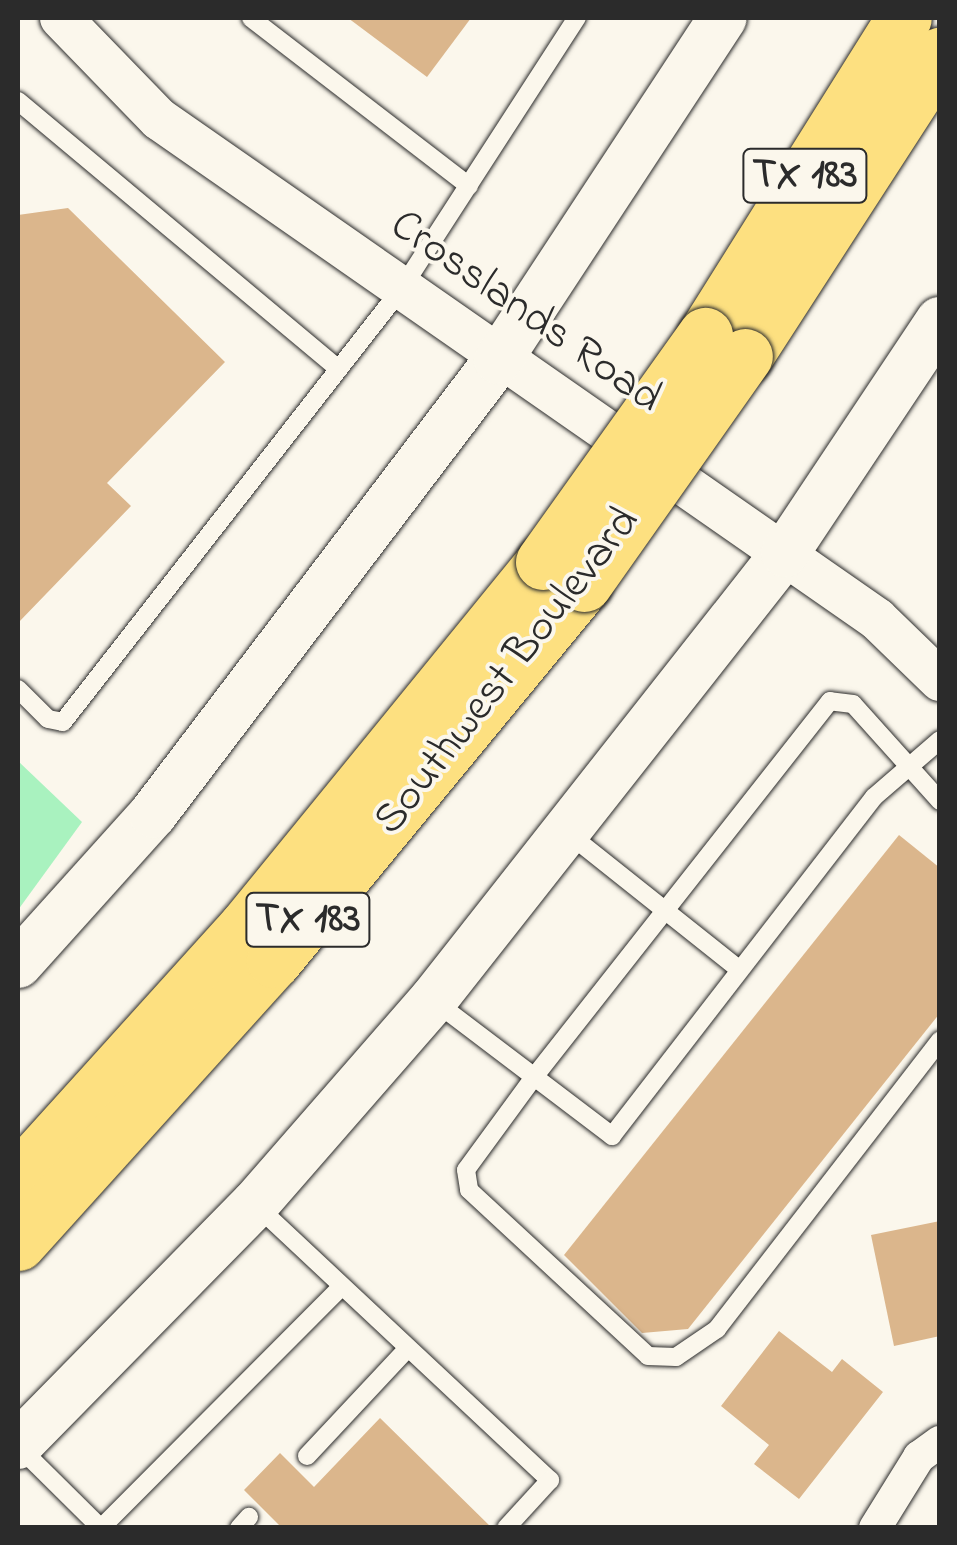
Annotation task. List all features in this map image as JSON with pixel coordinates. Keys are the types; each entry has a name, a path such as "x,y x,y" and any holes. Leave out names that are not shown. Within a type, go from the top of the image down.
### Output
{"highway":[{"name":"Southwest Boulevard","path":"726,346 904,18"},
{"name":"Southwest Boulevard","path":"18,1243 320,906 940,54"},
{"name":"Southwest Boulevard","path":"18,1180 564,573"}],"main road":[{"path":"18,964 153,814 498,360 723,18"},
{"path":"18,1445 254,1204 432,1000 568,834 784,552 940,321"}],"street":[{"name":"Crosslands Road","path":"62,18 158,120 402,288 498,360 878,619 940,680"},
{"path":"874,1528 919,1456 940,1442"}],"lane":[{"path":"250,18 469,186"},
{"path":"18,689 48,719 63,722 402,288 577,18"},
{"path":"18,101 338,369"},
{"path":"940,800 907,768 854,704 830,702 534,1077 466,1170 469,1190 648,1356 676,1357 717,1329 940,1040"},
{"path":"432,1000 612,1136 874,797 940,740"},
{"path":"568,834 740,970"},
{"path":"254,1204 550,1480 506,1528"},
{"path":"18,1445 101,1528 340,1288"},
{"path":"307,1456 407,1349"}],"green space":[{"path":"18,761 82,822 18,910"}],"building":[{"path":"348,18 471,18 427,77"},
{"path":"68,208 225,362 107,483 131,506 18,623 18,215"},
{"path":"899,835 940,868 940,1013 688,1329 642,1333 564,1255"},
{"path":"940,1221 940,1336 894,1346 871,1235"},
{"path":"779,1331 832,1372 842,1359 883,1392 799,1499 754,1464 769,1445 721,1406"},
{"path":"380,1418 492,1528 282,1528 244,1490 280,1453 314,1487"}]}
